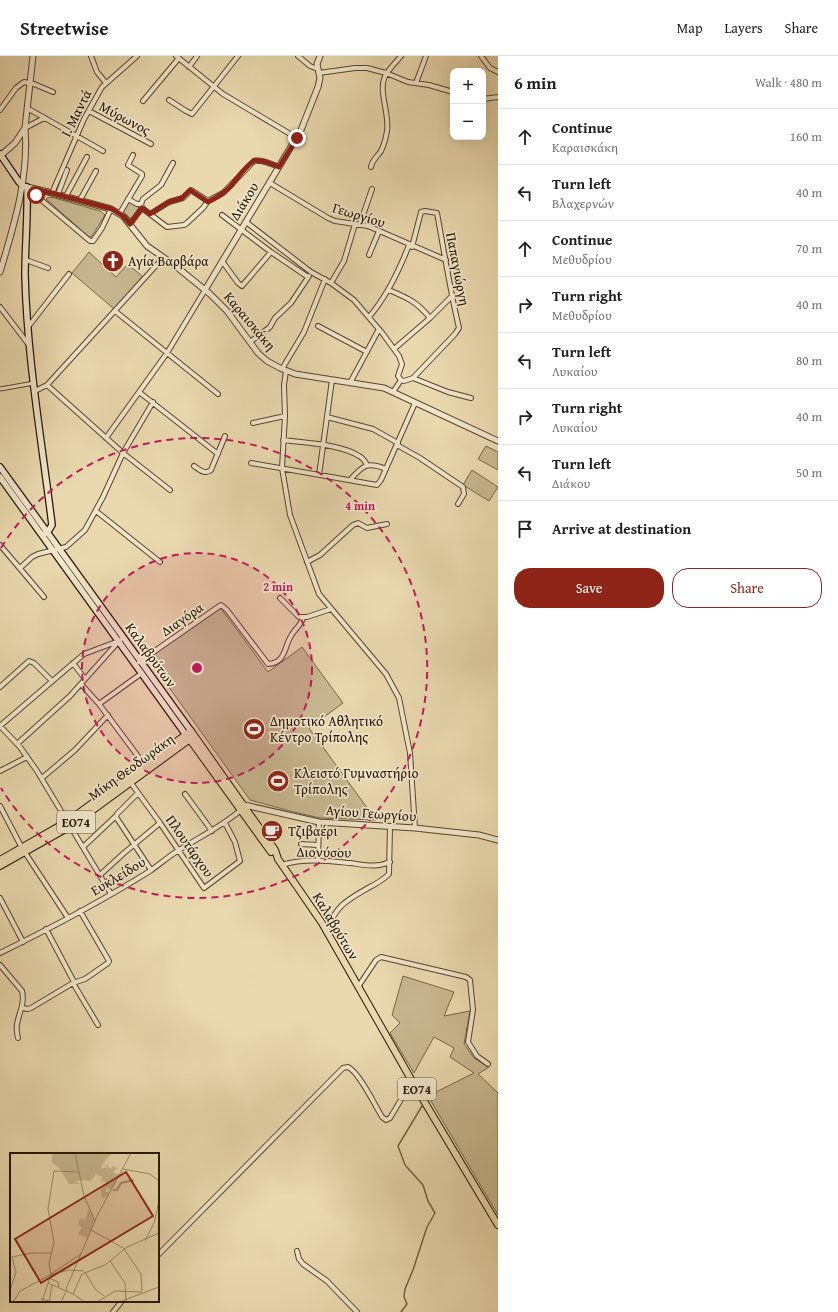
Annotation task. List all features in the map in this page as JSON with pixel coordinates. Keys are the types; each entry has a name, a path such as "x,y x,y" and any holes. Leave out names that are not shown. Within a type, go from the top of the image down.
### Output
{"main road":[{"path":"0,155 28,187 25,274 28,328 52,525 45,533"},
{"name":"Καλαβρύτων","path":"0,467 56,551 121,639 240,806 274,850 278,859 326,932 358,987"},
{"name":"Καλαβρύτων","path":"0,477 45,533"},
{"name":"Καλαβρύτων","path":"138,663 142,673 190,735"},
{"name":"Μίκη Θεοδωράκη","path":"69,824 190,735"},
{"name":"Μίκη Θεοδωράκη","path":"0,866 23,850 69,824 130,783 146,768"},
{"name":"Μίκη Θεοδωράκη","path":"0,860 23,850"},
{"name":"ΕΟ74","path":"358,987 498,1225"}],"street":[{"path":"0,272 28,187 25,169 25,128 34,56"},
{"path":"91,56 97,72 106,83"},
{"name":"Ι. Μαντά","path":"55,193 77,136 89,110 106,83 137,56"},
{"path":"189,67 197,56"},
{"path":"169,100 192,114 238,56"},
{"path":"298,56 318,71 366,68 386,73 408,82 429,85 450,91"},
{"name":"Διάκου","path":"205,290 297,138 306,120 319,82 318,62 320,56"},
{"path":"371,167 372,163 381,151 387,130 388,116 383,83 386,73 401,56"},
{"path":"416,83 426,56"},
{"path":"481,56 490,68 498,72"},
{"path":"143,101 177,57 214,87 239,104 297,138"},
{"path":"0,110 20,84 25,82 30,82 53,92"},
{"path":"486,99 498,97"},
{"path":"27,108 103,151"},
{"name":"Μύρωνος","path":"89,110 151,144"},
{"path":"0,155 15,143 25,128 44,118"},
{"path":"120,213 142,176 142,174 128,165 133,155"},
{"path":"66,196 87,157"},
{"path":"128,199 142,206 167,227 184,225 208,202 223,193 244,169 254,161 260,161 279,167"},
{"path":"130,224 142,206 143,199 161,185 173,164"},
{"path":"55,193 67,170"},
{"path":"80,200 96,172"},
{"name":"Γεωργίου","path":"270,183 328,218 335,221 358,224 379,231 410,246 446,260"},
{"path":"28,187 90,241 93,241 112,209"},
{"name":"Καραισκάκη","path":"28,187 66,196 112,209 120,213 147,246 173,264 205,290 227,311 264,358 284,370 332,380 378,387 393,392 498,441"},
{"path":"331,283 344,261 372,189"},
{"path":"150,214 169,202 182,198 190,190 208,202"},
{"name":"Παπαγιώργη","path":"410,246 421,212 425,211 437,213 458,329 413,378"},
{"path":"222,215 308,278"},
{"path":"246,222 311,272 325,279 350,296 379,329 402,362 398,376 401,380"},
{"path":"369,255 379,231"},
{"path":"369,317 380,305 389,290 410,246"},
{"path":"222,261 238,283 242,286 271,252"},
{"path":"35,391 47,385 163,258"},
{"path":"26,260 48,268"},
{"path":"250,342 270,327 275,318 291,303 311,272"},
{"path":"28,328 69,274"},
{"path":"325,279 304,332 284,370 285,416 282,468 286,503 319,594 386,674 399,698 410,753 416,828"},
{"path":"106,438 167,353 205,290"},
{"path":"389,290 421,307 430,318"},
{"path":"394,349 452,297"},
{"path":"0,307 30,346"},
{"path":"115,311 218,394"},
{"path":"318,326 367,352"},
{"path":"350,383 379,329"},
{"path":"401,380 413,378 448,392 470,398"},
{"path":"319,475 332,380"},
{"path":"393,392 401,380"},
{"path":"0,389 34,384"},
{"path":"47,385 123,453 170,490"},
{"path":"139,392 218,454"},
{"path":"20,568 32,557 66,547 82,534 96,511 123,453 152,402"},
{"path":"251,463 377,485 380,483 415,403"},
{"path":"253,423 285,416"},
{"path":"327,417 373,429 461,485 464,492 458,504"},
{"path":"194,466 204,472 209,472 213,468 224,436"},
{"path":"283,440 351,452 361,457 367,465"},
{"path":"350,480 367,465 375,465 386,469"},
{"path":"96,511 160,562"},
{"path":"307,562 320,555 355,524 358,523 367,528 387,524"},
{"path":"0,545 44,597"},
{"path":"280,598 296,616 303,618 331,609"},
{"name":"Διαγόρα","path":"138,663 221,606 227,610 268,664 275,662 283,656 289,639 302,622 303,618"},
{"path":"111,894 42,778 17,744 0,726 88,652 121,639"},
{"path":"17,744 67,700 121,639"},
{"path":"0,687 25,663 30,661 52,681"},
{"path":"74,663 85,679"},
{"path":"99,704 142,673"},
{"path":"81,684 108,715 146,768"},
{"path":"42,778 75,750 108,715"},
{"path":"0,771 27,757"},
{"name":"Πλουτάρχου","path":"130,783 160,823 204,888 240,861 235,842 225,823"},
{"path":"83,847 138,793"},
{"path":"185,794 212,831"},
{"path":"0,806 2,814 23,850 68,918"},
{"name":"Αγίου Γεωργίου","path":"240,806 319,822 416,828 479,836 498,840"},
{"name":"Ευκλείδου","path":"0,953 68,918 151,870 179,850 225,823 240,806"},
{"path":"116,816 151,870"},
{"path":"318,861 319,822"},
{"path":"100,875 160,823"},
{"path":"326,932 333,916 341,905 386,877 390,872 390,827"},
{"path":"301,844 318,845"},
{"name":"Διονύσου","path":"282,865 293,862 318,861 377,866 390,862"},
{"path":"0,898 22,942"},
{"path":"22,1008 31,1008 74,983 85,979 109,962 80,911"},
{"path":"46,929 74,983 98,1024"},
{"path":"358,987 376,960 381,957 466,977 470,980 473,1010 468,1042 477,1056 488,1064"},
{"path":"0,965 22,991 22,1008 16,1027 18,1038"},
{"path":"159,1254 344,1068 348,1067 352,1069 382,1117 386,1120 390,1118 412,1081"},
{"path":"297,1251 299,1259 303,1264 327,1281 358,1312"},
{"path":"113,1312 121,1302"}],"shaded area":[{"path":"51,197 100,211 105,215 92,236 89,237 46,199"},
{"path":"129,202 139,208 132,218 123,212"},
{"path":"89,252 116,277 128,264 143,277 114,309 72,273"},
{"path":"486,446 498,452 498,470 478,459"},
{"path":"472,470 498,487 489,501 463,485"},
{"name":"Δημοτικό Αθλητικό Κέντρο Τρίπολης","path":"220,607 268,672 302,647 343,703 309,728 376,820 320,818 250,800 148,658"},
{"path":"403,976 454,992 444,1016 470,1011 464,1044 474,1058 489,1067 478,1074 498,1093 498,1215 428,1096 474,1073 450,1057 454,1048 434,1037 414,1073 390,1033 400,1023 392,1015"}],"waterway":[{"path":"401,1312 407,1304 404,1297 405,1289 427,1227 435,1213 428,1201 423,1185 405,1165 398,1146 422,1106"}],"place":[{"name":"Αγία Βαρβάρα","path":"113,261"},
{"name":"Δημοτικό Αθλητικό Κέντρο Τρίπολης","path":"254,729"},
{"name":"Κλειστό Γυμναστήριο Τρίπολης","path":"278,781"},
{"name":"Τζιβαέρι","path":"272,831"}],"route":[{"path":"36,195 33,189 112,209 123,216 130,224 142,208 150,214 169,202 182,198 190,190 208,202 214,199 223,193 244,169 255,160 279,167 297,138"}]}
